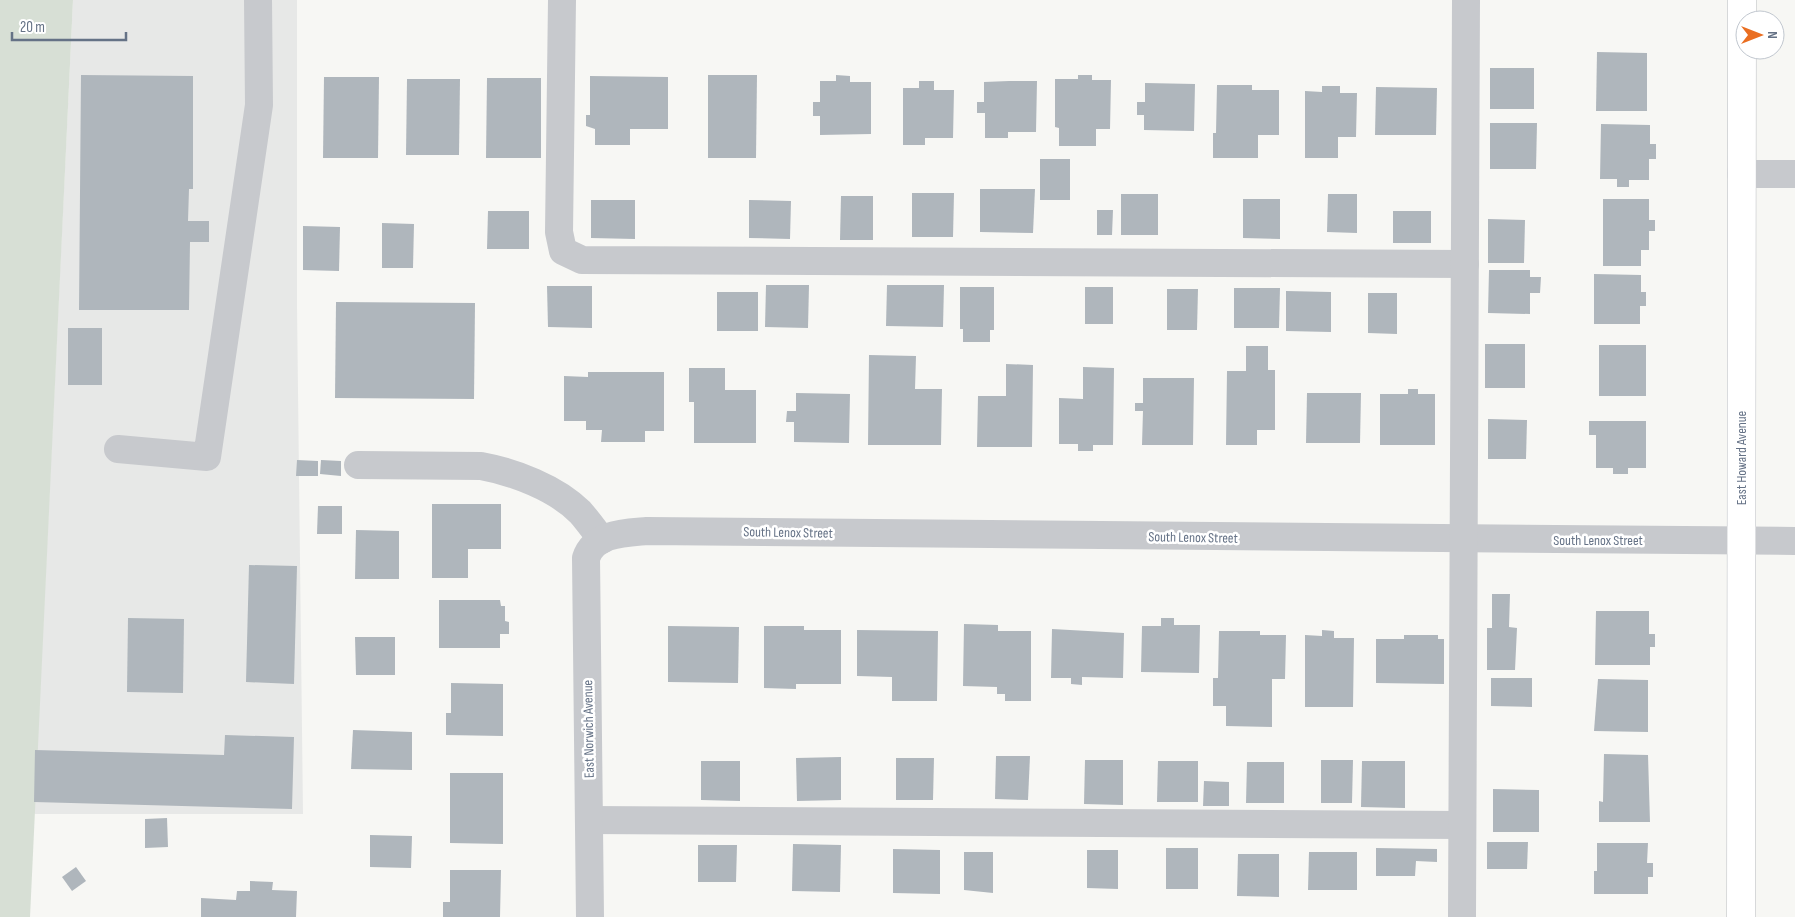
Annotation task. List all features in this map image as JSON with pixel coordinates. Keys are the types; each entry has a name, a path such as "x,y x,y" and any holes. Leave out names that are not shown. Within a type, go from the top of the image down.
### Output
{"main road":[{"name":"East Howard Avenue","path":"1741,917 1742,0"}],"street":[{"path":"118,449 207,457 259,105 258,0"},
{"path":"562,0 559,232 563,251 582,260 1465,264"},
{"path":"1462,917 1466,0"},
{"path":"1741,174 1795,174"},
{"path":"358,465 481,466 500,470 563,498 579,512 598,542"},
{"name":"South Lenox Street","path":"598,542 622,533 647,531 1464,540 1795,541"},
{"name":"East Norwich Avenue","path":"590,917 586,558 588,550 598,542"},
{"path":"589,820 1462,825"}],"shaded area":[{"path":"0,0 73,0 30,917 0,917"},
{"path":"73,0 297,0 297,306 303,814 34,814"}],"building":[{"path":"1597,52 1647,53 1647,111 1596,111"},
{"path":"1490,68 1534,68 1534,109 1490,109"},
{"path":"81,75 193,76 193,189 189,189 188,221 209,221 209,242 190,242 189,310 79,310"},
{"path":"708,75 757,75 756,158 708,158"},
{"path":"836,75 850,76 850,82 871,82 871,134 820,135 820,116 813,116 813,102 820,102 820,81 836,81"},
{"path":"1078,75 1092,75 1092,80 1111,80 1110,129 1096,129 1096,146 1059,146 1059,128 1055,127 1055,79 1078,79"},
{"path":"590,76 668,77 668,129 630,129 630,145 595,145 595,129 586,126 586,115 590,115"},
{"path":"324,77 379,77 378,158 323,158"},
{"path":"487,78 541,78 541,158 486,158"},
{"path":"407,79 460,79 459,155 406,155"},
{"path":"919,81 934,81 934,90 954,90 953,138 925,138 925,145 903,145 903,88 919,88"},
{"path":"1037,81 1036,132 1008,132 1008,138 985,138 985,113 977,113 977,102 984,102 984,82"},
{"path":"1145,83 1195,84 1194,131 1144,130 1144,115 1137,115 1137,102 1145,102"},
{"path":"1217,85 1252,85 1252,90 1279,90 1279,135 1258,135 1258,158 1213,158 1213,133 1216,133"},
{"path":"1322,86 1340,86 1340,93 1357,93 1356,137 1338,137 1338,158 1305,158 1305,91 1322,92"},
{"path":"1376,87 1437,88 1436,135 1375,135"},
{"path":"1490,123 1537,123 1536,169 1490,169"},
{"path":"1601,124 1650,125 1650,144 1656,144 1656,159 1649,159 1649,180 1629,180 1629,187 1617,187 1617,179 1600,179"},
{"path":"1040,159 1070,159 1070,200 1040,200"},
{"path":"980,189 1035,189 1033,233 980,232"},
{"path":"912,193 954,193 953,237 912,237"},
{"path":"1121,194 1158,194 1158,235 1121,235"},
{"path":"1328,194 1357,194 1357,233 1327,232"},
{"path":"841,196 873,196 873,240 840,240"},
{"path":"1243,199 1280,199 1280,239 1243,238"},
{"path":"1603,199 1649,199 1649,220 1655,220 1655,231 1649,231 1649,250 1641,250 1641,266 1603,266"},
{"path":"591,200 635,200 635,239 591,238"},
{"path":"749,200 791,201 790,239 749,238"},
{"path":"1097,210 1113,210 1112,235 1097,235"},
{"path":"488,211 529,211 529,249 487,249"},
{"path":"1393,211 1431,211 1431,243 1393,243"},
{"path":"1488,219 1525,220 1524,263 1488,263"},
{"path":"382,223 414,224 413,268 382,268"},
{"path":"303,226 340,227 339,271 303,270"},
{"path":"1489,270 1530,270 1530,277 1541,277 1540,293 1530,293 1530,314 1488,313"},
{"path":"1594,274 1641,275 1641,292 1646,292 1646,306 1640,306 1640,324 1594,324"},
{"path":"766,285 809,285 808,328 765,327"},
{"path":"887,285 944,285 943,327 886,326"},
{"path":"547,286 592,286 592,328 548,327"},
{"path":"960,287 994,287 994,330 990,330 990,342 963,342 963,329 960,329"},
{"path":"1085,287 1113,287 1113,324 1085,324"},
{"path":"1234,288 1280,288 1279,328 1234,328"},
{"path":"1167,289 1198,289 1197,330 1167,330"},
{"path":"1286,291 1331,292 1331,332 1286,331"},
{"path":"717,292 758,292 758,331 717,331"},
{"path":"1368,293 1397,293 1397,334 1368,333"},
{"path":"336,302 475,303 474,399 335,398"},
{"path":"68,328 102,328 102,385 68,385"},
{"path":"1485,344 1525,344 1525,388 1485,388"},
{"path":"1599,345 1646,345 1646,396 1599,396"},
{"path":"1246,346 1268,346 1268,370 1275,370 1275,430 1257,430 1257,445 1226,445 1227,371 1246,371"},
{"path":"869,355 916,356 915,389 942,389 941,445 868,445"},
{"path":"1006,364 1033,365 1032,447 977,447 978,396 1006,396"},
{"path":"1083,367 1114,368 1113,445 1093,445 1093,451 1078,451 1078,444 1059,444 1059,398 1083,399"},
{"path":"689,368 725,368 725,390 756,390 756,443 694,443 694,402 689,402"},
{"path":"588,372 664,372 664,431 645,431 645,442 601,442 602,430 586,430 586,421 564,421 564,376 588,377"},
{"path":"1143,378 1194,378 1193,445 1142,445 1143,411 1135,411 1135,403 1143,403"},
{"path":"1408,389 1418,389 1418,394 1435,394 1435,445 1380,445 1380,394 1408,394"},
{"path":"796,393 850,394 849,443 794,442 794,422 786,422 787,411 796,411"},
{"path":"1307,393 1361,393 1360,443 1306,443"},
{"path":"1488,419 1527,420 1526,459 1488,459"},
{"path":"1589,421 1646,421 1646,468 1628,468 1628,474 1613,474 1613,468 1596,468 1596,435 1589,435"},
{"path":"297,460 318,461 318,476 296,476"},
{"path":"321,460 341,461 341,476 320,474"},
{"path":"432,504 501,504 501,549 468,549 468,578 432,578"},
{"path":"318,506 342,506 342,534 317,534"},
{"path":"356,530 399,531 399,579 355,579"},
{"path":"249,565 297,566 294,684 246,682"},
{"path":"1492,594 1510,594 1509,627 1517,628 1515,670 1487,670 1487,628 1492,628"},
{"path":"439,600 500,600 501,606 505,606 505,621 509,622 509,634 500,634 500,648 439,648"},
{"path":"1596,611 1649,611 1649,634 1655,634 1655,647 1650,647 1650,665 1595,665"},
{"path":"128,618 184,619 183,693 127,692"},
{"path":"1161,618 1174,618 1174,625 1200,625 1199,673 1141,672 1142,626 1161,626"},
{"path":"964,624 998,625 998,631 1031,631 1031,701 1005,701 1005,694 997,694 997,687 963,686"},
{"path":"668,626 739,627 738,683 668,682"},
{"path":"764,626 804,626 804,630 841,630 841,684 796,684 796,689 764,688"},
{"path":"1052,629 1124,633 1123,678 1082,677 1082,685 1071,684 1071,678 1051,678"},
{"path":"857,630 938,631 937,701 892,701 892,677 857,676"},
{"path":"1322,630 1334,631 1334,638 1354,638 1353,707 1305,707 1305,635 1322,636"},
{"path":"1219,631 1260,631 1260,635 1286,635 1285,679 1272,679 1272,727 1226,726 1226,706 1213,706 1213,678 1218,678"},
{"path":"1404,635 1438,635 1438,639 1444,639 1444,684 1376,683 1376,639 1404,639"},
{"path":"355,637 395,637 395,675 356,675"},
{"path":"1491,678 1532,678 1532,707 1491,706"},
{"path":"1598,679 1648,680 1648,732 1594,731"},
{"path":"451,683 503,684 503,736 446,735 446,713 451,713"},
{"path":"353,730 412,732 412,770 351,769"},
{"path":"225,735 294,737 292,809 34,802 35,750 224,755"},
{"path":"1604,754 1648,755 1650,822 1599,822 1599,801 1603,802"},
{"path":"996,756 1030,756 1028,800 995,799"},
{"path":"841,757 841,800 797,801 796,758"},
{"path":"896,758 934,758 933,800 896,800"},
{"path":"1085,760 1123,760 1123,805 1084,804"},
{"path":"1321,760 1353,760 1352,803 1321,803"},
{"path":"701,761 740,761 740,801 701,800"},
{"path":"1158,761 1198,761 1198,802 1157,802"},
{"path":"1362,761 1405,761 1405,808 1361,807"},
{"path":"1247,762 1284,762 1284,803 1246,803"},
{"path":"450,773 503,773 503,844 450,843"},
{"path":"1204,781 1229,782 1229,806 1203,806"},
{"path":"1493,789 1539,790 1539,832 1493,832"},
{"path":"167,818 168,847 145,848 145,819"},
{"path":"370,835 412,836 411,868 370,867"},
{"path":"1487,842 1528,842 1527,869 1487,869"},
{"path":"1597,843 1648,843 1647,863 1653,863 1653,877 1648,877 1648,894 1594,894 1594,871 1597,871"},
{"path":"793,844 841,845 840,892 792,891"},
{"path":"698,845 737,845 736,882 698,882"},
{"path":"1166,848 1198,848 1198,889 1166,889"},
{"path":"1376,848 1437,849 1437,862 1416,861 1415,876 1376,876"},
{"path":"893,849 940,850 940,894 893,893"},
{"path":"1087,850 1118,850 1118,889 1087,888"},
{"path":"964,852 993,852 993,893 964,890"},
{"path":"1309,852 1357,852 1357,890 1308,890"},
{"path":"1238,854 1279,854 1279,897 1237,896"},
{"path":"76,867 86,881 72,891 62,877"},
{"path":"450,870 501,870 500,917 443,917 443,902 450,902"},
{"path":"250,881 273,882 272,890 297,891 296,917 201,917 201,898 236,900 237,891 250,891"}]}
